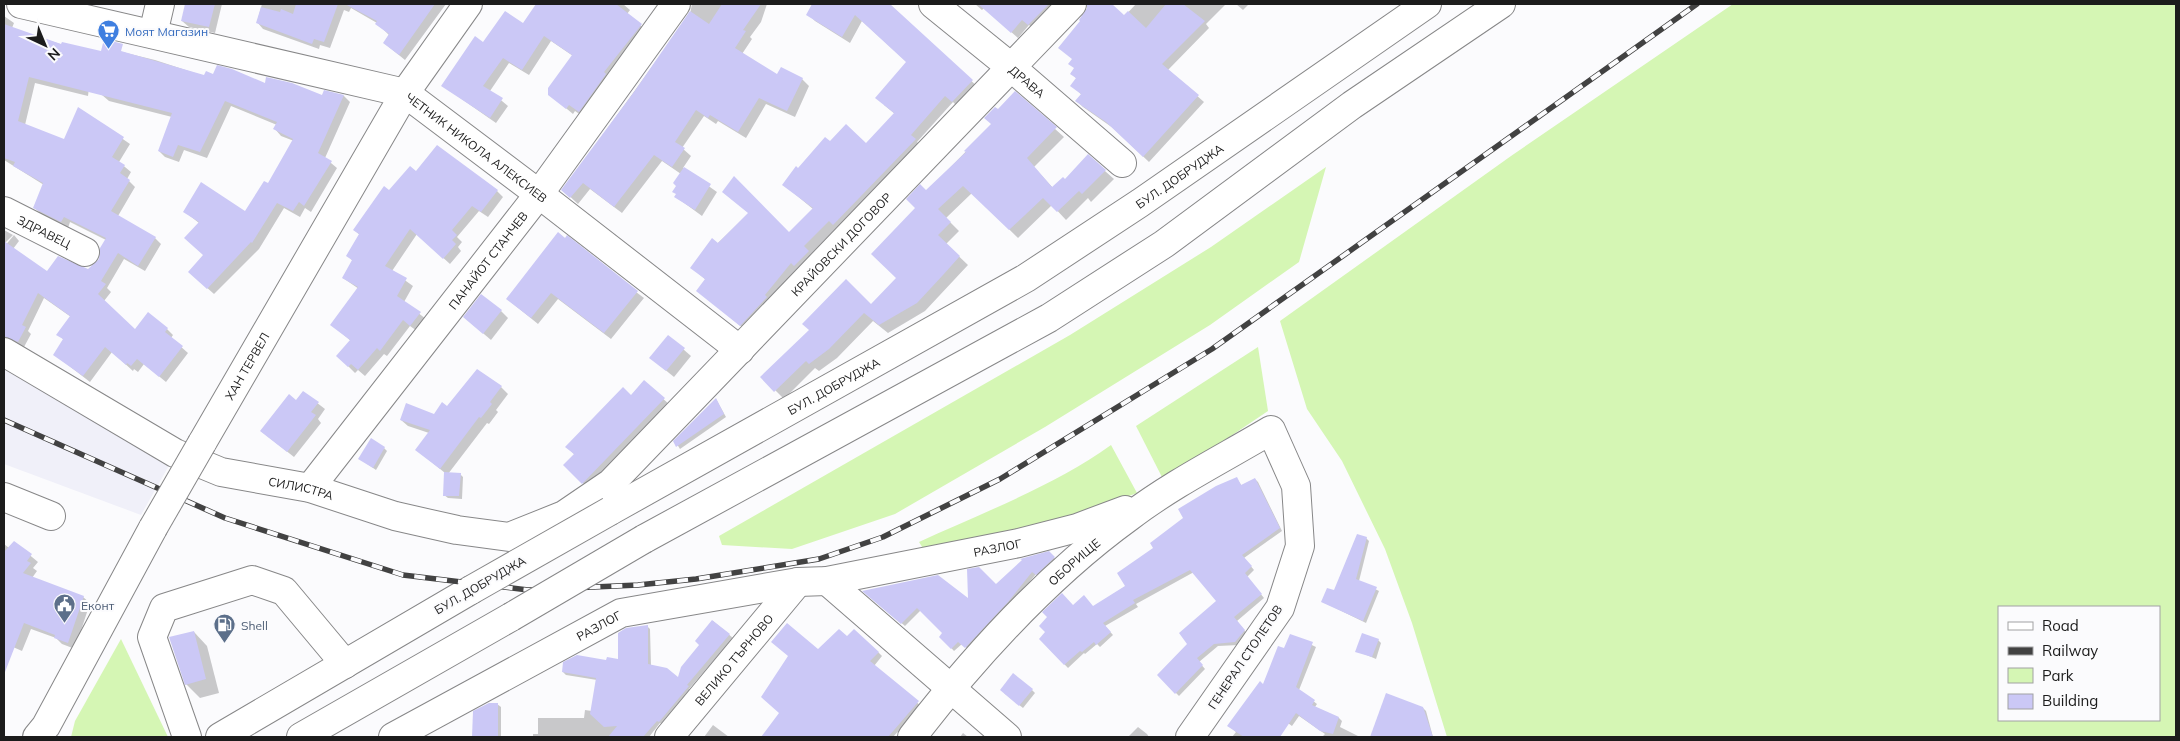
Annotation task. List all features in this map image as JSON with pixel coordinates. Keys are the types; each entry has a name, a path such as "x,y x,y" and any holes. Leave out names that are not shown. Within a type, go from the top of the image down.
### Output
{"street":[{"name":"ЧЕТНИК НИКОЛА АЛЕКСИЕВ","path":"21,4 405,93 540,194 740,350"},
{"path":"153,34 160,4"},
{"name":"ХАН ТЕРВЕЛ","path":"37,737 46,726 152,528 405,93 468,4"},
{"name":"ПАНАЙОТ СТАНЧЕВ","path":"310,488 540,194 676,4"},
{"name":"ДРАВА","path":"933,4 1012,68 1122,163"},
{"name":"КРАЙОВСКИ ДОГОВОР","path":"611,483 1072,4"},
{"path":"301,737 644,539 1049,318 1164,244 1352,105 1501,4"},
{"name":"БУЛ. ДОБРУДЖА","path":"220,737 471,590 1026,278 1140,203 1423,5"},
{"name":"ЗДРАВЕЦ","path":"4,211 85,252"},
{"name":"СИЛИСТРА","path":"4,352 175,453 220,472 310,488 395,516 457,530 509,537 564,515 611,483"},
{"name":"ОБОРИЩЕ","path":"912,737 950,688 1070,565 1129,516 1271,430"},
{"name":"ГЕНЕРАЛ СТОЛЕТОВ","path":"1190,737 1280,608 1300,546 1296,486 1271,430"},
{"name":"РАЗЛОГ","path":"393,737 621,612 798,582 827,581 1048,536 1077,528 1163,495"},
{"path":"4,497 51,516"},
{"path":"187,737 152,637 164,608 252,580 284,591 345,664"},
{"path":"827,581 1007,737"},
{"name":"ВЕЛИКО ТЪРНОВО","path":"669,737 798,582"},
{"path":"311,684 330,721"}],"shaded area":[{"path":"4,361 172,460 141,515 4,464"}],"green space":[{"path":"1733,4 2176,4 2176,737 1447,737 1412,623 1385,549 1342,461 1307,409 1280,321 1511,156"},
{"path":"1326,167 1299,262 1210,325 1045,427 895,514 792,549 722,545 719,536 1070,335 1211,247"},
{"path":"1258,347 1268,411 1164,481 1136,426"},
{"path":"1111,445 1137,493 1061,522 926,553 919,542 1043,486"},
{"path":"121,639 168,737 71,737 75,721"}],"building":[{"path":"185,4 215,4 209,27 181,21"},
{"path":"296,4 338,4 324,42 314,39 312,44 256,23 261,7 280,12 281,9 293,14"},
{"path":"345,4 435,4 399,55 383,43 389,34 375,24 377,21"},
{"path":"536,4 616,4 642,24 604,72 606,74 579,112 569,105 566,109 548,95 548,88 572,55 544,36 522,70 503,58 483,86 503,98 490,118 441,86 475,36 483,42 505,11 523,23"},
{"path":"722,4 761,4 743,30 746,31 735,48 777,74 781,67 803,78 787,111 759,98 738,132 710,115 708,118 696,110 675,142 685,148 672,167 654,155 614,207 583,183 570,198 561,190 634,92 690,11 709,24"},
{"path":"812,4 890,4 973,80 952,102 945,96 911,135 916,139 833,225 829,221 804,246 809,251 794,266 791,263 765,295 767,297 740,326 696,291 705,279 690,268 712,238 718,243 748,213 722,192 734,176 789,232 813,208 782,185 796,166 798,168 825,137 830,141 846,124 866,143 894,113 875,98 906,62 855,15 842,37 806,15"},
{"path":"978,4 1049,4 1028,25 1022,20 1011,33"},
{"path":"1087,4 1112,4 1124,15 1128,11 1146,28 1166,4 1183,4 1205,21 1162,64 1199,95 1143,157 1106,122 1075,101 1081,94 1070,86 1076,78 1070,74 1074,68 1068,64 1072,59 1058,48 1080,21 1087,8"},
{"path":"4,24 61,44 62,42 101,51 104,39 123,44 121,51 204,75 206,71 213,74 217,65 232,69 265,83 266,77 292,83 322,95 324,90 344,95 318,153 332,161 304,206 299,202 293,211 277,203 252,243 207,289 188,272 203,255 184,238 199,222 183,212 201,182 245,211 264,181 268,183 293,139 273,129 277,122 225,101 200,152 178,145 173,157 158,151 172,113 29,77 18,121 64,139 78,107 124,137 112,157 125,165 120,173 130,180 111,211 156,237 138,266 118,253 101,281 106,284 98,294 135,329 148,312 168,328 165,332 183,346 159,377 137,359 131,366 127,363 126,365 105,347 83,376 53,355 63,339 56,335 70,316 38,293 22,325 26,327 18,342 4,336 4,241 47,271 58,256 88,269 99,259 100,248 106,238 64,217 61,222 33,208 43,183 13,166 15,162 4,158"},
{"path":"1015,91 1057,127 1027,158 1052,187 1063,177 1065,179 1088,154 1106,170 1082,194 1079,191 1057,212 1043,198 1009,230 963,186 938,209 951,222 938,235 960,256 943,275 917,303 879,325 864,313 829,349 809,364 806,361 774,392 760,377 809,330 802,324 846,279 871,304 896,278 871,254 915,208 906,199 920,184 926,190 966,152 964,151 991,124 984,118 995,107 998,109"},
{"path":"437,145 498,190 481,212 472,206 452,230 457,235 452,240 456,244 443,259 410,229 385,266 407,278 397,296 421,312 410,326 403,320 380,351 377,348 358,370 351,364 348,367 336,356 350,340 330,325 358,287 342,278 352,260 346,256 359,234 353,230 384,186 389,190 410,166 416,171"},
{"path":"684,167 711,184 695,210 674,197 676,194 672,192 676,186 673,183"},
{"path":"558,232 565,238 567,235 638,291 604,333 551,293 531,318 506,299"},
{"path":"481,294 502,310 483,334 463,317"},
{"path":"668,335 685,348 666,371 649,358"},
{"path":"477,369 502,386 490,402 492,404 481,418 479,417 440,469 415,450 430,430 400,420 406,403 434,414 442,402 447,406"},
{"path":"644,380 665,398 582,484 563,465 574,454 565,447 623,387 631,395"},
{"path":"303,391 319,402 311,412 316,415 287,452 260,431 289,394 296,400"},
{"path":"716,398 724,414 676,447 673,441"},
{"path":"371,438 385,447 373,468 358,459"},
{"path":"444,472 461,473 459,496 443,496"},
{"path":"1237,477 1241,485 1255,478 1280,528 1242,555 1252,566 1245,573 1262,594 1234,617 1245,630 1235,642 1214,644 1197,658 1203,665 1175,694 1157,675 1187,644 1179,633 1216,601 1190,570 1133,600 1135,603 1103,623 1111,632 1096,645 1094,642 1082,652 1080,651 1064,665 1039,639 1045,632 1039,626 1047,617 1042,612 1062,593 1073,605 1084,595 1093,606 1125,586 1117,573 1153,548 1150,543 1183,518 1178,509 1216,486"},
{"path":"1357,534 1367,537 1356,579 1377,587 1363,621 1321,602 1327,588 1334,590"},
{"path":"14,541 32,554 27,561 31,563 23,573 84,596 68,643 54,638 55,635 24,623 5,672 4,552"},
{"path":"1049,551 1055,557 1036,575 1032,572 1008,602 965,648 958,642 951,649 939,637 942,633 917,608 901,624 862,591 938,575 968,598 967,569 979,567 996,584 1022,560 1020,559"},
{"path":"712,620 730,634 659,722 657,721 643,737 608,737 617,726 604,727 590,714 596,678 562,672 563,662 577,655 606,660 607,657 618,659 618,633 626,628 648,625 648,664 667,668 678,677 681,667 699,645 695,641"},
{"path":"787,623 818,649 839,629 847,636 854,629 879,652 870,661 919,701 888,737 761,737 779,713 761,697 788,656 771,642"},
{"path":"194,631 206,679 185,685 169,637"},
{"path":"1362,633 1379,639 1372,657 1355,652"},
{"path":"1290,634 1313,642 1296,687 1315,700 1312,705 1339,717 1333,734 1320,731 1296,713 1280,737 1244,737 1227,726 1260,681 1263,684 1278,646 1284,648"},
{"path":"1013,673 1033,689 1019,706 1000,690"},
{"path":"1386,693 1423,707 1433,737 1370,737"},
{"path":"489,703 498,703 498,737 472,737 473,711"}],"railway":[{"path":"4,420 225,518 403,575 528,590 638,585 696,579 819,559 883,537 1000,479 1212,349 1697,4"}],"place":[{"name":"Моят Магазин","path":"109,50"},
{"name":"Еконт","path":"65,624"},
{"name":"Shell","path":"225,644"}]}
